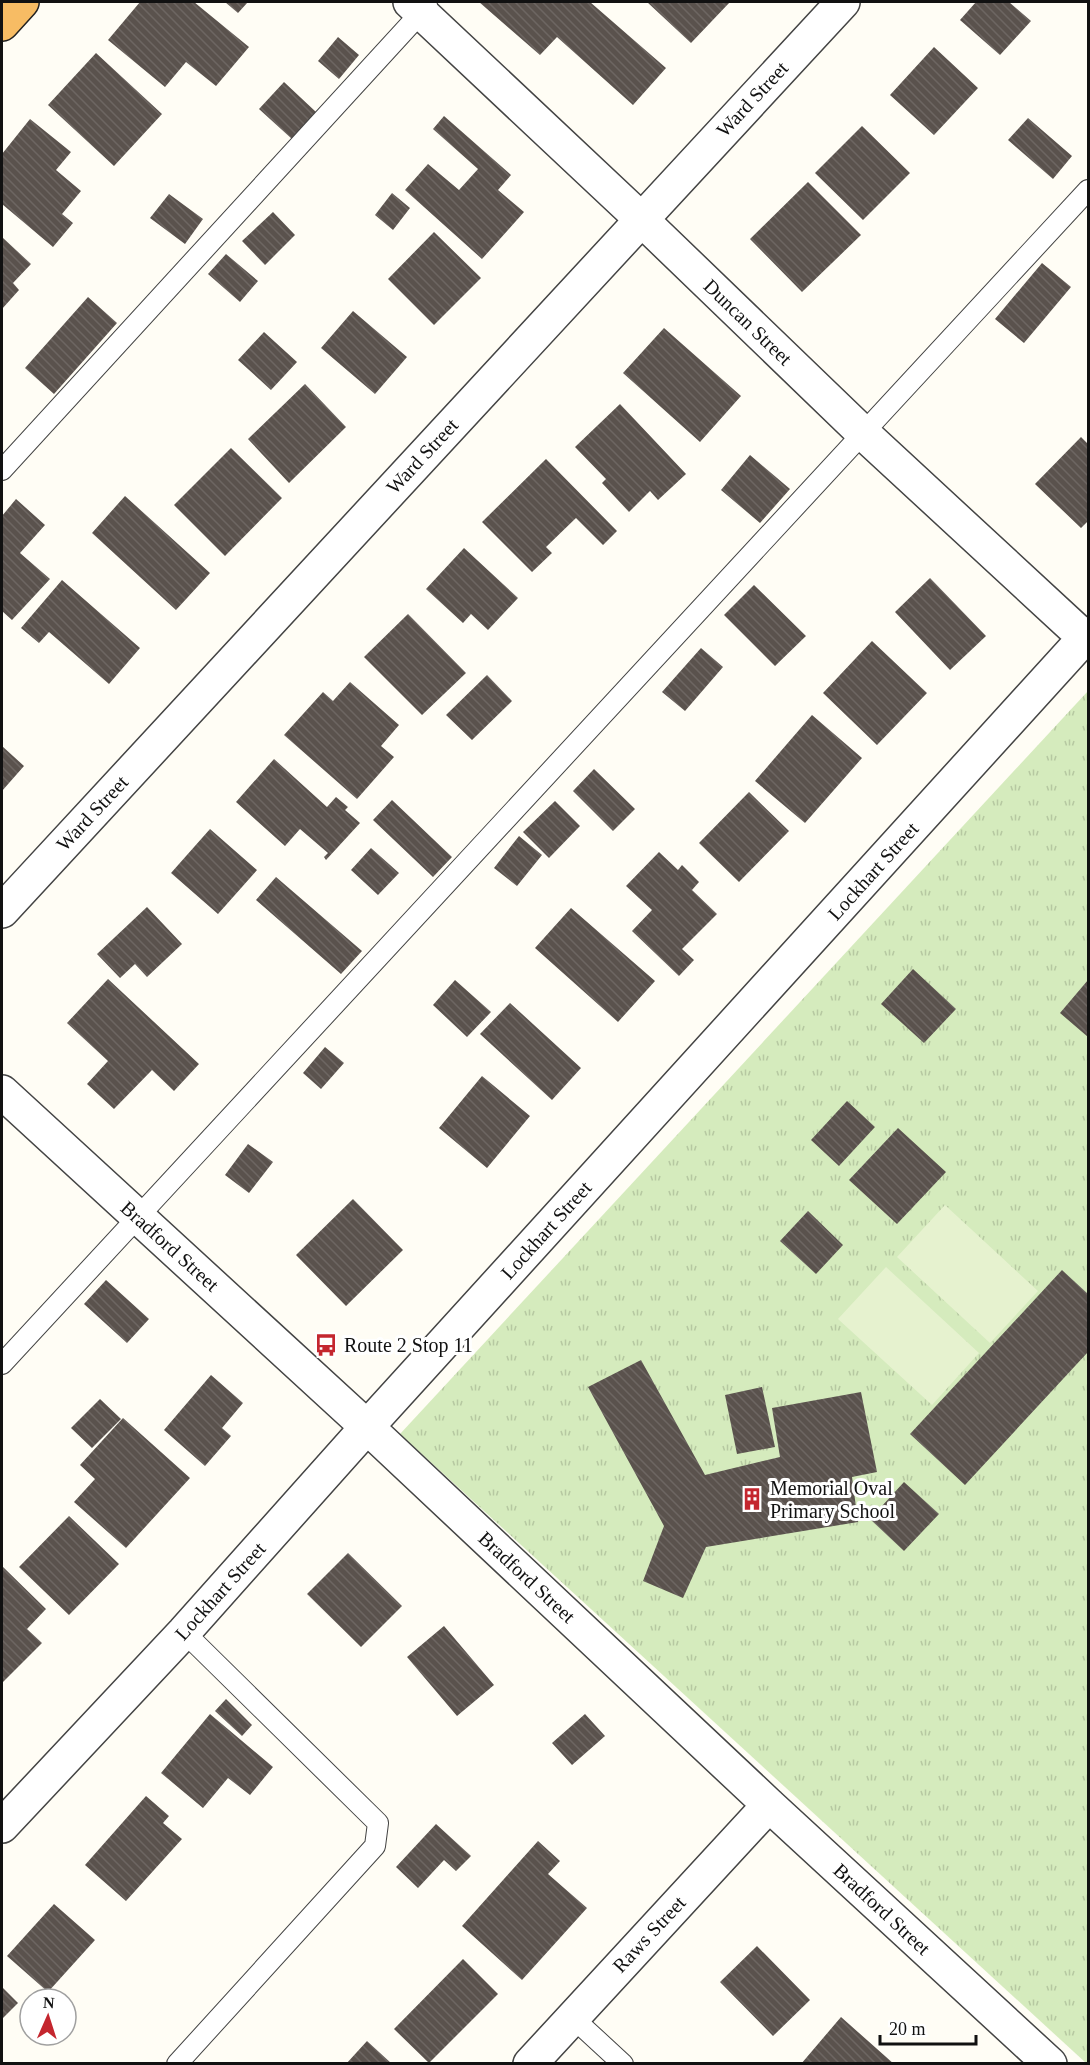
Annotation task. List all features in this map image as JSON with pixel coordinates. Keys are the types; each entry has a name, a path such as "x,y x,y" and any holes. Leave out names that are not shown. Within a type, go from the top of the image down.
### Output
{"highway":[{"path":"2,24 22,2"}],"street":[{"name":"Ward Street","path":"2,911 843,2"},
{"name":"Duncan Street","path":"421,5 864,434 1087,637"},
{"name":"Lockhart Street","path":"2,1826 184,1632 367,1426 1087,637"},
{"name":"Bradford Street","path":"2,1092 367,1426 769,1805 1050,2064"},
{"name":"Raws Street","path":"530,2064 769,1805"}],"lane":[{"path":"2,470 421,5"},
{"path":"2,1364 1089,190"},
{"path":"177,2064 375,1846 378,1823 184,1632"},
{"path":"572,2017 623,2064"}],"green space":[{"path":"1088,691 1088,2063 1086,2063 400,1434"},
{"path":"945,1205 1038,1291 990,1343 897,1257"},
{"path":"886,1267 979,1353 932,1405 838,1319"}],"building":[{"path":"140,2 194,2 249,47 216,86 186,62 165,87 108,40"},
{"path":"225,2 248,2 238,13"},
{"path":"479,2 590,2 666,68 633,105 557,37 540,55"},
{"path":"647,2 730,2 691,43"},
{"path":"976,2 1009,2 1031,21 1000,55 960,20"},
{"path":"338,37 359,55 339,79 318,61"},
{"path":"934,47 978,88 934,135 890,95"},
{"path":"96,53 162,114 114,166 48,105"},
{"path":"284,82 316,112 292,139 259,109"},
{"path":"444,116 511,175 498,190 524,212 482,259 405,190 428,164 459,190 478,169 433,129"},
{"path":"1028,118 1072,156 1053,179 1008,140"},
{"path":"30,119 71,152 56,170 81,191 62,214 73,223 53,247 2,204 2,154"},
{"path":"862,126 910,173 863,220 815,173"},
{"path":"808,182 861,235 802,292 750,239"},
{"path":"392,193 410,208 393,230 375,215"},
{"path":"169,194 203,219 185,244 150,218"},
{"path":"273,212 295,235 265,265 242,241"},
{"path":"434,232 481,278 434,325 388,279"},
{"path":"2,237 31,264 13,283 19,290 2,309"},
{"path":"226,254 258,281 240,302 208,274"},
{"path":"1042,263 1071,287 1024,343 995,319"},
{"path":"88,297 117,323 54,394 25,368"},
{"path":"353,311 407,357 375,394 321,348"},
{"path":"664,328 741,396 700,442 623,373"},
{"path":"264,332 297,362 271,390 238,360"},
{"path":"305,384 346,427 289,483 248,439"},
{"path":"620,404 686,474 658,500 650,491 629,512 602,483 606,479 575,447"},
{"path":"1081,437 1088,444 1088,521 1081,528 1035,484"},
{"path":"231,448 282,498 225,556 174,505"},
{"path":"750,455 790,489 760,523 721,490"},
{"path":"546,459 617,531 603,545 576,518 546,547 552,553 532,572 482,522"},
{"path":"125,496 210,573 176,610 92,533"},
{"path":"16,499 45,525 20,553 50,579 12,620 2,611 2,516"},
{"path":"464,548 518,598 488,630 471,614 463,623 426,589"},
{"path":"930,578 986,636 950,670 895,612"},
{"path":"62,580 140,648 109,684 49,632 39,643 21,628"},
{"path":"754,585 806,636 775,666 724,615"},
{"path":"408,614 466,673 422,715 364,657"},
{"path":"872,641 927,693 877,745 823,693"},
{"path":"701,648 723,667 685,711 662,692"},
{"path":"487,675 512,701 472,740 446,715"},
{"path":"350,682 399,725 381,746 394,757 357,799 284,735 323,692 333,701"},
{"path":"812,715 862,758 805,823 755,781"},
{"path":"2,746 24,766 2,791"},
{"path":"274,759 327,807 336,797 348,807 345,810 360,823 326,860 324,857 328,853 300,829 285,846 236,802"},
{"path":"594,769 635,809 613,831 573,791"},
{"path":"749,792 789,831 739,882 699,843"},
{"path":"392,800 452,857 433,877 373,820"},
{"path":"555,801 580,826 549,858 523,832"},
{"path":"210,829 257,870 218,914 171,873"},
{"path":"519,836 542,855 517,886 494,868"},
{"path":"371,848 399,873 378,895 351,870"},
{"path":"659,852 678,870 682,865 699,882 692,890 717,914 682,949 694,960 679,976 632,931 652,910 626,886"},
{"path":"276,877 362,951 341,974 256,900"},
{"path":"147,907 182,944 147,977 135,964 120,978 97,954"},
{"path":"571,908 655,981 618,1022 535,948"},
{"path":"913,969 956,1009 924,1043 881,1004"},
{"path":"108,979 199,1064 174,1091 152,1070 114,1109 87,1084 108,1061 67,1023"},
{"path":"455,980 491,1012 467,1037 433,1005"},
{"path":"1088,980 1088,1037 1060,1013"},
{"path":"510,1003 581,1068 552,1100 480,1034"},
{"path":"325,1047 344,1063 321,1089 303,1073"},
{"path":"482,1076 530,1116 487,1168 439,1128"},
{"path":"847,1101 875,1127 839,1166 811,1140"},
{"path":"898,1128 946,1172 897,1224 849,1180"},
{"path":"248,1144 273,1162 249,1193 225,1175"},
{"path":"353,1199 403,1250 346,1306 296,1255"},
{"path":"808,1211 843,1245 816,1274 780,1241"},
{"path":"1062,1270 1088,1294 1088,1352 965,1485 910,1434"},
{"path":"106,1280 149,1319 127,1343 84,1304"},
{"name":"Memorial Oval Primary School","path":"641,1360 705,1475 780,1457 772,1408 861,1392 877,1472 852,1477 858,1522 706,1547 683,1598 643,1581 664,1526 588,1387"},
{"path":"211,1375 243,1403 222,1428 231,1436 205,1466 164,1430"},
{"path":"762,1387 775,1447 737,1454 725,1395"},
{"path":"100,1399 121,1419 92,1448 71,1428"},
{"path":"123,1418 190,1478 126,1548 74,1502 95,1479 80,1465"},
{"path":"904,1482 939,1514 904,1551 870,1519"},
{"path":"69,1516 119,1564 69,1615 19,1567"},
{"path":"348,1553 402,1606 361,1647 307,1594"},
{"path":"2,1566 46,1609 27,1629 42,1643 3,1682 2,1680"},
{"path":"444,1626 494,1685 457,1716 407,1657"},
{"path":"226,1699 252,1725 242,1736 215,1711"},
{"path":"210,1714 273,1767 250,1795 228,1778 203,1808 161,1773"},
{"path":"585,1714 605,1736 572,1765 552,1743"},
{"path":"146,1796 169,1816 163,1823 182,1839 126,1901 85,1865"},
{"path":"436,1824 471,1856 456,1871 444,1860 418,1888 396,1867"},
{"path":"538,1841 560,1861 548,1874 587,1908 522,1980 462,1926"},
{"path":"54,1904 95,1940 53,1987 42,1987 7,1956"},
{"path":"757,1946 810,2000 773,2036 720,1982"},
{"path":"463,1959 498,1994 429,2063 394,2029"},
{"path":"2,1987 18,2003 2,2019"},
{"path":"841,2017 894,2064 801,2064"},
{"path":"367,2041 392,2064 346,2064"}],"place":[{"name":"Route 2 Stop 11","path":"326,1345"},
{"name":"Memorial Oval Primary School","path":"752,1499"}]}
